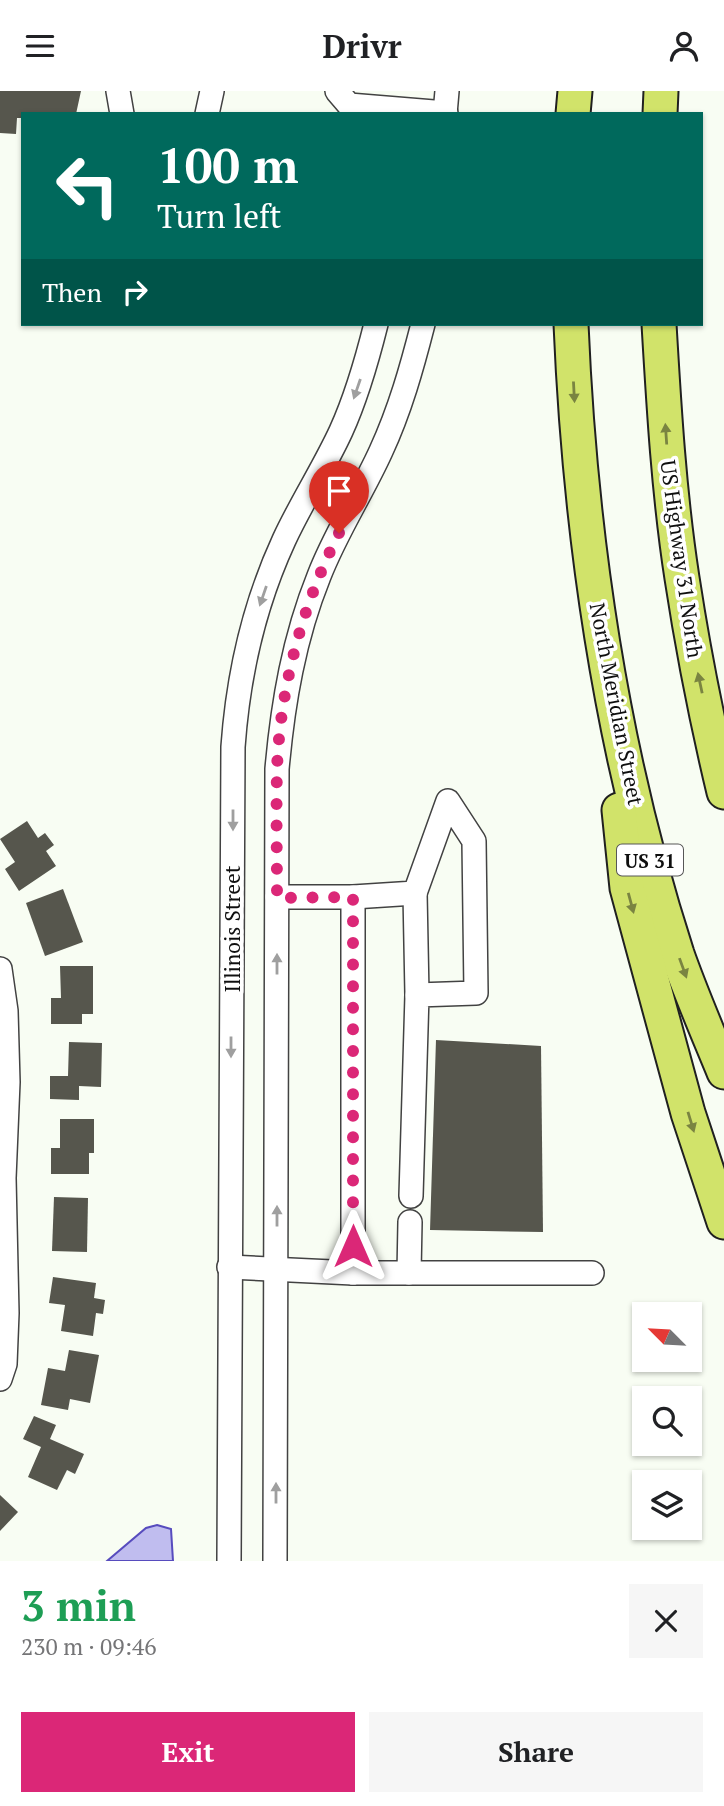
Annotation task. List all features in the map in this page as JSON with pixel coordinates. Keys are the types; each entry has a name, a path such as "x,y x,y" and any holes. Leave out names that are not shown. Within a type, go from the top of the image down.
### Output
{"highway":[{"path":"573,112 575,91"},
{"path":"660,112 661,91"},
{"name":"North Meridian Street","path":"571,326 581,484 601,640 625,758 643,839 678,957 724,1072"},
{"name":"US Highway 31 North","path":"659,326 669,471 681,576 697,671 724,792"},
{"path":"601,640 627,888 688,1113 724,1221"}],"street":[{"path":"118,91 122,112"},
{"path":"207,112 212,91"},
{"path":"446,112 447,91"},
{"path":"343,103 402,104 441,112"},
{"name":"Illinois Street","path":"229,1561 235,716 252,631 272,572 284,541 342,428 362,376 375,326"},
{"path":"275,1561 277,769 289,672 318,576 391,426 404,393 422,326"},
{"path":"411,1196 417,995 415,893 448,801 474,841 476,993 417,995"},
{"path":"277,898 415,893"},
{"path":"353,897 353,1273"},
{"path":"0,969 6,1011 8,1082 4,1178 7,1313 5,1364 0,1379"},
{"path":"409,1273 410,1222"},
{"path":"229,1267 353,1273 592,1273"}],"water":[{"path":"157,1525 171,1529 173,1561 107,1561 146,1528"}],"building":[{"path":"0,91 81,91 76,112 21,112 21,118 17,118 16,134 0,133"},
{"path":"27,821 38,838 45,833 54,845 46,851 56,866 19,891 5,869 15,862 0,839"},
{"path":"63,889 83,942 45,956 26,903"},
{"path":"60,966 93,966 93,1014 82,1014 82,1024 51,1024 51,998 61,998"},
{"path":"436,1040 541,1046 543,1232 430,1230"},
{"path":"69,1042 102,1043 101,1087 79,1086 79,1100 50,1099 50,1076 68,1076"},
{"path":"60,1119 94,1119 94,1153 89,1153 89,1174 51,1174 51,1148 60,1148"},
{"path":"54,1197 88,1198 87,1252 52,1251"},
{"path":"53,1277 96,1283 94,1298 105,1300 103,1314 96,1313 93,1336 61,1331 65,1305 49,1303"},
{"path":"69,1350 99,1355 90,1403 70,1399 68,1410 41,1405 48,1368 65,1371"},
{"path":"34,1416 56,1425 50,1439 84,1454 75,1474 67,1470 57,1490 28,1477 41,1447 23,1439"},
{"path":"0,1495 18,1512 0,1531"}],"route":[{"path":"339,533 318,576 286,688 277,769 277,898 353,897 353,1246"}]}
